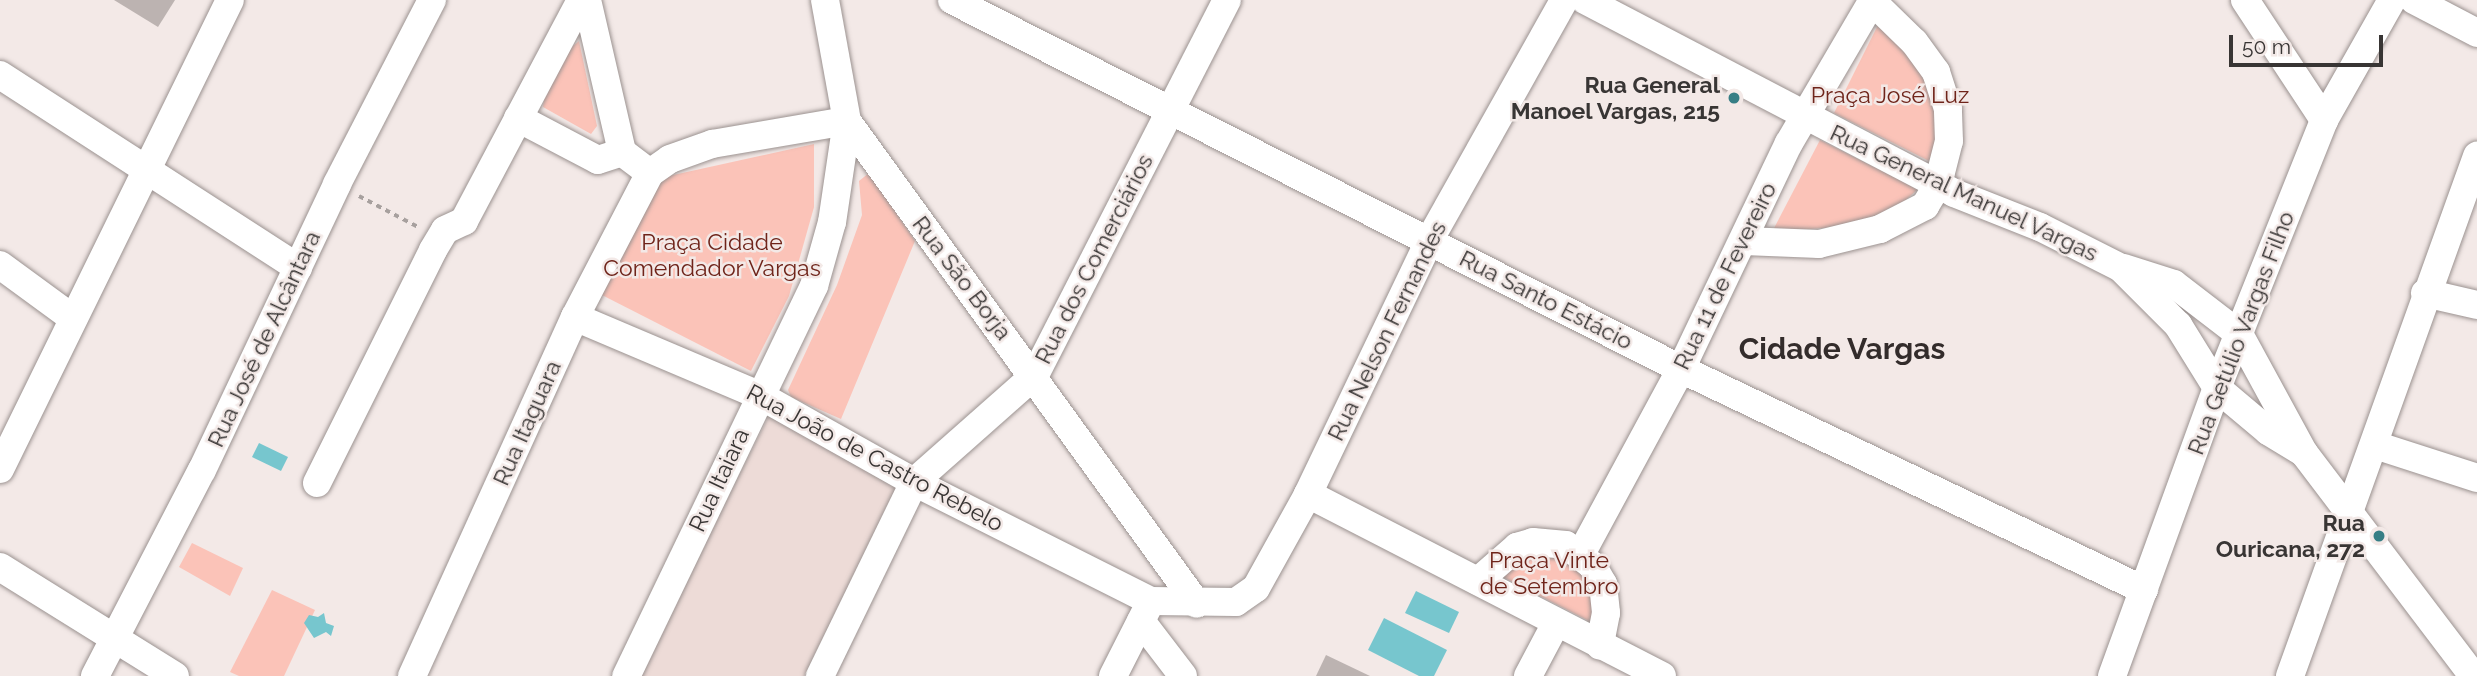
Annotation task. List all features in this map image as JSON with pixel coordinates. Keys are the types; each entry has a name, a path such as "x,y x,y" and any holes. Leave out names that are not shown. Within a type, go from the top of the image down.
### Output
{"street":[{"path":"0,469 71,317 230,0"},
{"name":"Rua José de Alcântara","path":"95,676 116,640 337,184 432,0"},
{"path":"317,483 433,250 445,230 464,221 582,0"},
{"path":"587,0 622,152 650,173 670,159 712,144 847,121"},
{"name":"Rua São Borja","path":"825,0 847,121 1035,375 1165,607 1183,676"},
{"name":"Rua Santo Estácio","path":"952,0 1168,112 1681,369 2144,590"},
{"name":"Rua dos Comerciários","path":"914,482 1035,375 1227,0"},
{"name":"Rua Nelson Fernandes","path":"1165,607 1236,601 1248,595 1308,494 1429,241 1564,0"},
{"name":"Rua General Manuel Vargas","path":"1585,0 1804,117 1938,184 2121,268 2174,284 2219,315 2239,334 2304,453"},
{"path":"2245,0 2324,120"},
{"name":"Rua Getúlio Vargas Filho","path":"2112,676 2217,388 2324,120 2392,0"},
{"path":"2414,0 2477,33"},
{"path":"1744,241 1819,244 1880,229 1925,206 1938,184 1949,141 1948,109 1936,72 1873,1"},
{"name":"Rua 11 de Fevereiro","path":"1581,554 1681,369 1804,117 1873,1"},
{"path":"0,75 298,268"},
{"path":"519,118 598,160 622,152"},
{"name":"Rua Itaiara","path":"626,676 759,395 814,286 832,222 847,121"},
{"path":"2290,676 2348,512 2375,445 2425,293 2477,156"},
{"name":"Rua Itaguara","path":"412,676 575,317 650,173"},
{"path":"0,265 71,317"},
{"name":"Rua General Manuel Vargas","path":"2121,268 2161,304 2217,388 2268,431 2304,453"},
{"path":"2425,293 2477,305"},
{"path":"2195,352 2189,339 2192,324 2204,315 2219,315"},
{"name":"Rua João de Castro Rebelo","path":"575,317 759,395 914,482 1165,607"},
{"path":"2375,445 2477,478"},
{"path":"2304,453 2473,676"},
{"path":"820,676 914,482"},
{"path":"1308,494 1478,581 1555,625 1662,676"},
{"path":"1478,581 1500,558 1533,542 1566,545 1581,554 1603,584 1606,605 1600,645"},
{"path":"0,567 175,676"},
{"path":"1113,676 1165,607"},
{"path":"1528,676 1555,625"}],"path":[{"path":"337,184 428,232"}],"shaded area":[{"path":"769,416 900,484 804,676 638,676"}],"green space":[{"name":"Praça José Luz","path":"1880,21 1929,75 1939,129 1931,162 1834,113"},
{"path":"579,41 597,126 591,134 543,107 545,92 568,50"},
{"name":"Praça José Luz","path":"1820,140 1918,189 1897,208 1862,225 1772,232"},
{"name":"Praça Cidade Comendador Vargas","path":"814,144 814,207 789,296 751,371 598,293 655,179"},
{"path":"869,173 915,241 841,419 791,397 788,390 837,285 862,215 859,181"},
{"path":"192,543 243,568 230,596 179,567"},
{"name":"Praça Vinte de Setembro","path":"1546,548 1587,572 1596,598 1591,622 1493,572"},
{"path":"272,590 315,610 284,676 239,676 230,672"}],"water":[{"path":"259,443 288,457 281,471 252,457"},
{"path":"1416,591 1459,612 1449,633 1405,613"},
{"path":"324,613 326,623 334,626 331,636 326,632 314,638 304,623 309,615 318,617"},
{"path":"1384,618 1447,650 1434,676 1419,676 1368,650"}],"building":[{"path":"114,0 175,0 158,27"},
{"path":"1326,655 1370,676 1316,676"}],"place":[{"name":"Rua General Manoel Vargas, 215","path":"1734,98"},
{"name":"Rua Ouricana, 272","path":"2379,536"}],"district":[{"name":"Cidade Vargas","path":"1842,349"}]}
